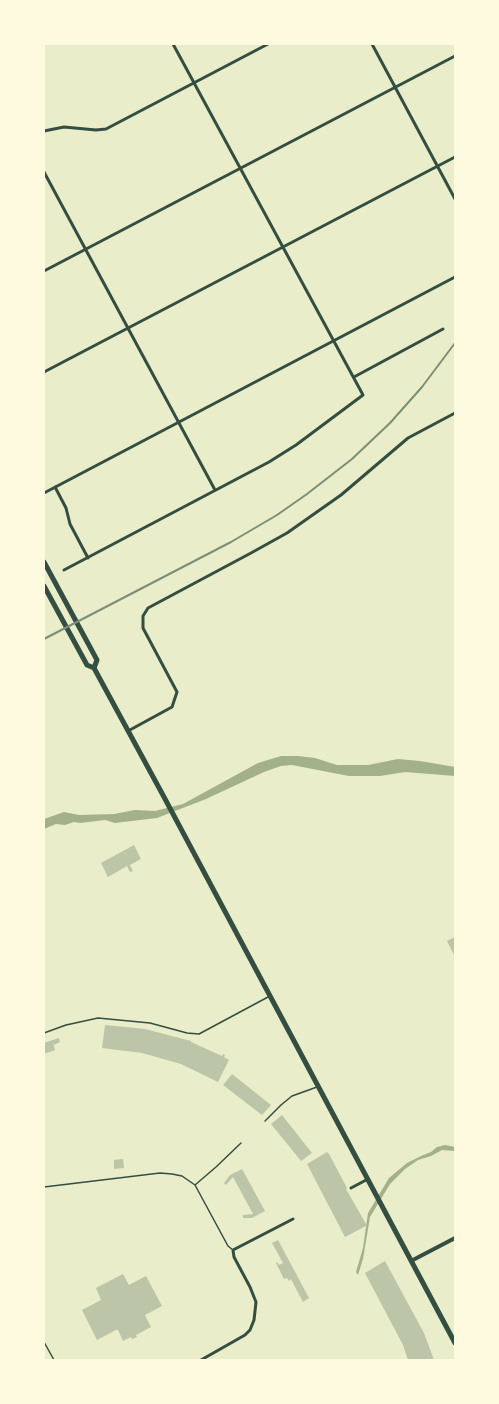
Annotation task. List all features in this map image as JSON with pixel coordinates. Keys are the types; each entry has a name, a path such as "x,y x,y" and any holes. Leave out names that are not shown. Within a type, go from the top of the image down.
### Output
{"main road":[{"path":"44,562 97,660 94,668"},
{"path":"44,586 87,665 94,668 455,1343"}],"street":[{"path":"64,570 216,490 286,451 363,395 173,44"},
{"path":"44,131 64,127 96,130 104,129 268,44"},
{"path":"372,44 455,199"},
{"path":"44,271 455,56"},
{"path":"44,372 455,157"},
{"path":"44,172 216,490"},
{"path":"44,493 455,277"},
{"path":"354,377 443,329"},
{"path":"127,731 172,707 177,692 143,628 143,616 148,608 287,533 335,500 408,438 455,412"},
{"path":"55,488 66,508 70,524 88,558"},
{"path":"351,1188 368,1179"},
{"path":"201,1360 245,1335 250,1330 254,1320 256,1302 234,1257 233,1250 293,1219"},
{"path":"411,1261 455,1238"}],"lane":[{"path":"44,1033 66,1025 98,1018 150,1022 187,1033 199,1034 270,997"},
{"path":"265,1121 292,1096 319,1087"},
{"path":"195,1185 241,1143"},
{"path":"44,1187 164,1173 182,1176 195,1185 228,1246 233,1250"},
{"path":"44,1342 54,1360"}],"shaded area":[{"path":"281,756 315,758 337,765 368,765 398,759 420,761 455,767 455,776 405,772 380,776 349,776 292,765 281,766 264,772 206,799 157,818 115,823 105,820 80,823 74,822 65,825 56,824 44,829 44,819 64,812 79,815 114,814 135,810 155,811 183,804 258,763"},
{"path":"445,1145 455,1147 455,1151 442,1150 431,1156 418,1160 405,1169 390,1184 370,1217 363,1259 358,1275 356,1272 363,1248 368,1213 389,1178 407,1163 431,1152 437,1147"}],"building":[{"path":"134,845 141,859 130,865 133,871 130,872 127,866 108,877 101,863"},
{"path":"455,937 455,957 447,941"},
{"path":"105,1025 145,1029 191,1041 222,1056 223,1054 225,1055 224,1057 229,1060 218,1082 181,1064 142,1053 102,1048"},
{"path":"59,1038 60,1042 54,1045 53,1042 55,1050 44,1054 44,1043"},
{"path":"232,1074 271,1105 262,1115 223,1085"},
{"path":"282,1115 312,1153 301,1161 271,1124"},
{"path":"327,1152 366,1224 366,1226 345,1237 307,1164"},
{"path":"123,1159 124,1168 114,1169 114,1160"},
{"path":"242,1169 265,1211 252,1218 243,1218 243,1215 253,1214 233,1177 226,1185 224,1183 230,1175"},
{"path":"278,1240 309,1298 303,1302 291,1279 289,1281 287,1278 284,1279 276,1263 277,1262 279,1265 283,1263 272,1243"},
{"path":"385,1261 424,1333 434,1360 408,1360 403,1345 365,1273"},
{"path":"123,1274 129,1285 146,1276 162,1306 145,1315 151,1327 136,1335 137,1337 132,1339 131,1337 123,1341 118,1330 116,1330 97,1340 82,1310 101,1300 96,1288"}],"railway":[{"path":"44,639 231,542 277,515 307,494 352,459 390,423 422,387 455,343"}]}
